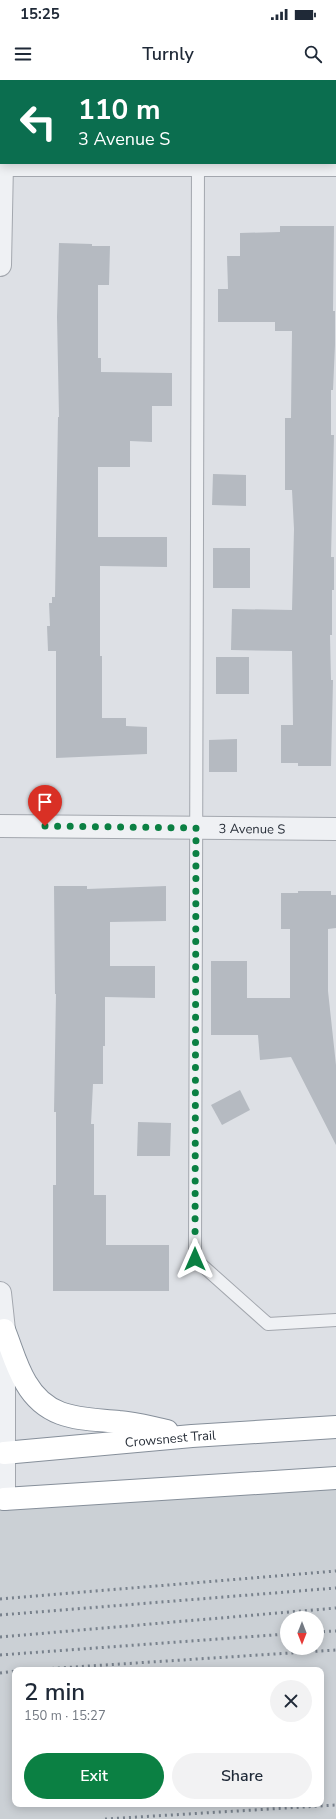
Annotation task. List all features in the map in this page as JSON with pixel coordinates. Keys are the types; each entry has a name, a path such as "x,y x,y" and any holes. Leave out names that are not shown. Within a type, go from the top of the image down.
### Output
{"highway":[{"path":"4,1330 26,1384 42,1402 55,1411 72,1417 120,1422 192,1436"},
{"name":"Crowsnest Trail","path":"4,1453 192,1436 336,1427"},
{"path":"4,1499 336,1478"}],"street":[{"path":"0,265 2,164 336,165"},
{"name":"3 Avenue S","path":"0,826 336,829"},
{"path":"0,1293 4,1330 4,1499"}],"lane":[{"path":"198,164 195,1259 268,1324 336,1320"}],"shaded area":[{"path":"336,1478 336,1819 0,1819 0,1499"}],"building":[{"path":"280,226 334,226 333,311 335,311 335,345 333,390 331,390 331,435 334,435 331,557 334,557 334,590 332,590 332,635 330,635 331,680 333,680 331,766 298,766 298,763 281,763 281,725 293,725 292,651 231,650 232,609 292,610 294,529 292,490 285,490 285,418 291,418 292,331 275,331 275,322 218,322 218,289 228,289 227,256 240,256 240,233 280,232"},
{"path":"59,243 110,246 109,285 98,285 98,358 101,358 101,372 172,373 172,406 152,406 152,442 130,441 130,467 98,467 98,537 167,537 167,567 100,566 102,718 126,718 126,726 147,727 147,754 56,758 56,651 48,651 47,626 50,626 49,603 52,603 52,597 55,597 59,417 57,317"},
{"path":"213,474 246,475 246,506 212,505"},
{"path":"213,548 250,548 250,588 213,588"},
{"path":"216,657 249,657 249,694 216,694"},
{"path":"237,739 237,772 209,772 209,740"},
{"path":"54,886 87,886 87,889 166,886 166,921 110,922 110,966 155,966 155,998 105,997 103,1084 93,1084 91,1124 94,1124 94,1195 106,1195 106,1245 169,1245 169,1291 53,1291 53,1185 56,1185 56,1112 54,1112 56,994"},
{"path":"298,891 331,891 331,895 336,895 336,928 328,929 328,991 336,1065 336,1145 291,1057 260,1060 258,1035 211,1035 211,961 247,961 247,998 290,998 290,929 281,929 281,893 298,893"},
{"path":"240,1090 250,1110 222,1125 211,1105"},
{"path":"138,1122 171,1123 170,1156 137,1156"}],"railway":[{"path":"0,1599 336,1571"},
{"path":"0,1615 336,1588"},
{"path":"0,1637 336,1608"},
{"path":"324,1632 336,1631"},
{"path":"0,1655 280,1635"},
{"path":"74,1667 336,1650"},
{"path":"0,1673 12,1671"},
{"path":"324,1806 336,1805"},
{"path":"105,1819 303,1807"}],"route":[{"path":"45,826 196,828 195,1259"}]}
